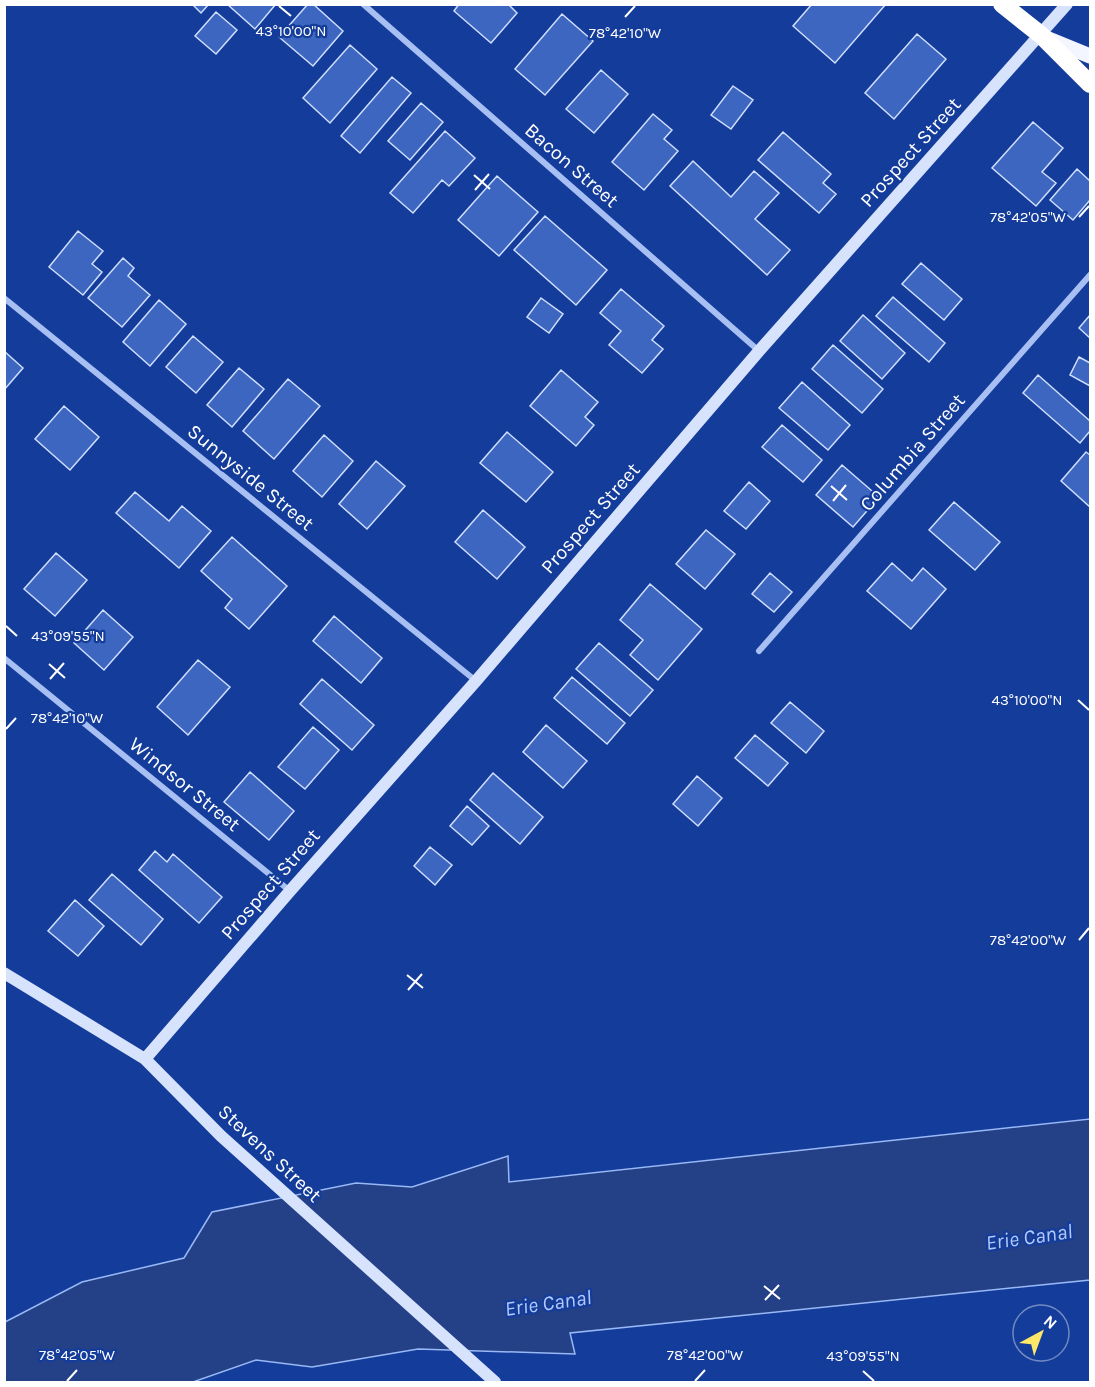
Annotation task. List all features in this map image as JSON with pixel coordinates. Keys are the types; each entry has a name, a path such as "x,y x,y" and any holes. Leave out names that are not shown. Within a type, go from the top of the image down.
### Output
{"highway":[{"path":"1002,4 1041,35 1090,84"}],"main road":[{"path":"1041,35 1090,56"}],"street":[{"name":"Bacon Street","path":"363,4 759,351"},
{"name":"Prospect Street","path":"145,1059 476,681 759,351 1067,4"},
{"name":"Columbia Street","path":"759,651 1090,275"},
{"name":"Sunnyside Street","path":"4,298 476,681"},
{"name":"Windsor Street","path":"4,658 290,891"},
{"name":"Stevens Street","path":"4,973 145,1059 221,1136 495,1383"}],"water":[{"name":"Erie Canal","path":"1090,1119 1090,1280 570,1333 575,1354 418,1349 312,1367 256,1360 193,1382 5,1382 5,1322 82,1282 184,1258 212,1212 356,1183 412,1187 508,1156 509,1182"}],"building":[{"path":"192,4 209,4 201,13"},
{"path":"227,4 276,4 255,29"},
{"path":"308,4 313,4 343,31 313,66 279,37"},
{"path":"459,4 508,4 517,13 491,43 454,11"},
{"path":"812,4 886,4 835,63 793,26"},
{"path":"216,12 237,30 216,54 195,36"},
{"path":"562,14 593,41 545,95 515,69"},
{"path":"917,34 946,59 894,119 865,93"},
{"path":"350,45 377,69 330,123 303,98"},
{"path":"601,70 628,94 594,133 566,109"},
{"path":"392,77 411,93 360,153 341,136"},
{"path":"733,86 753,100 731,129 711,115"},
{"path":"421,103 443,122 410,160 388,141"},
{"path":"653,114 672,130 664,139 678,151 644,190 612,162"},
{"path":"1033,122 1063,148 1042,172 1056,183 1036,206 992,168"},
{"path":"445,131 475,158 449,186 442,180 413,213 390,193"},
{"path":"783,132 831,174 823,183 836,194 819,213 758,160"},
{"path":"693,161 731,197 754,171 779,193 755,219 790,250 767,275 670,186"},
{"path":"1077,169 1090,181 1090,200 1073,220 1050,200"},
{"path":"497,176 538,212 499,256 458,220"},
{"path":"545,216 607,270 576,305 514,250"},
{"path":"78,231 103,251 92,264 102,272 83,295 49,267"},
{"path":"123,258 134,268 128,276 150,295 122,327 88,298"},
{"path":"921,263 962,299 944,320 902,284"},
{"path":"621,289 664,326 652,340 663,349 642,373 609,345 621,331 600,313"},
{"path":"893,297 945,343 929,362 876,316"},
{"path":"541,298 563,314 549,333 527,317"},
{"path":"159,300 186,324 150,366 123,342"},
{"path":"863,315 905,353 882,379 840,341"},
{"path":"1090,315 1090,338 1079,328"},
{"path":"193,336 223,362 196,393 166,367"},
{"path":"833,345 883,389 862,413 812,369"},
{"path":"4,351 23,368 4,390"},
{"path":"1079,357 1090,363 1090,386 1070,375"},
{"path":"239,368 264,389 232,427 207,405"},
{"path":"561,370 598,402 585,417 594,425 576,446 530,406"},
{"path":"1038,375 1090,421 1090,431 1080,443 1023,393"},
{"path":"288,379 320,406 274,459 243,431"},
{"path":"802,382 850,425 828,450 779,408"},
{"path":"64,406 99,437 70,470 35,439"},
{"path":"782,425 822,460 803,482 762,447"},
{"path":"507,432 553,472 526,502 480,463"},
{"path":"324,435 353,461 322,497 293,471"},
{"path":"1086,452 1090,455 1090,507 1061,481"},
{"path":"376,461 405,486 367,529 339,504"},
{"path":"842,465 879,497 853,527 816,495"},
{"path":"749,482 770,501 746,529 724,511"},
{"path":"135,492 169,521 182,506 211,531 179,568 116,513"},
{"path":"954,502 1000,542 975,570 929,530"},
{"path":"483,510 525,547 497,579 455,542"},
{"path":"706,530 735,554 705,589 676,564"},
{"path":"232,537 287,586 249,629 225,608 232,599 201,571"},
{"path":"56,553 87,580 55,616 24,589"},
{"path":"892,563 912,581 923,568 946,589 911,629 867,591"},
{"path":"770,573 792,592 774,612 752,594"},
{"path":"650,584 702,629 658,680 630,655 643,640 620,620"},
{"path":"103,610 133,637 104,670 74,643"},
{"path":"334,616 382,658 361,683 313,641"},
{"path":"599,643 653,690 630,716 576,669"},
{"path":"198,660 230,687 188,735 157,707"},
{"path":"572,677 625,723 607,744 554,698"},
{"path":"322,679 374,725 352,750 300,704"},
{"path":"790,702 824,731 806,753 771,723"},
{"path":"546,725 587,761 563,788 523,752"},
{"path":"313,727 339,750 305,789 278,767"},
{"path":"755,735 788,763 768,786 735,758"},
{"path":"250,772 294,811 269,840 224,802"},
{"path":"493,773 543,817 520,844 470,800"},
{"path":"697,776 722,798 698,826 673,804"},
{"path":"467,806 489,826 472,845 450,826"},
{"path":"430,847 452,865 435,885 414,866"},
{"path":"155,851 167,862 173,854 222,897 199,923 139,870"},
{"path":"112,874 163,919 141,945 89,900"},
{"path":"75,900 104,926 78,956 48,931"}]}
